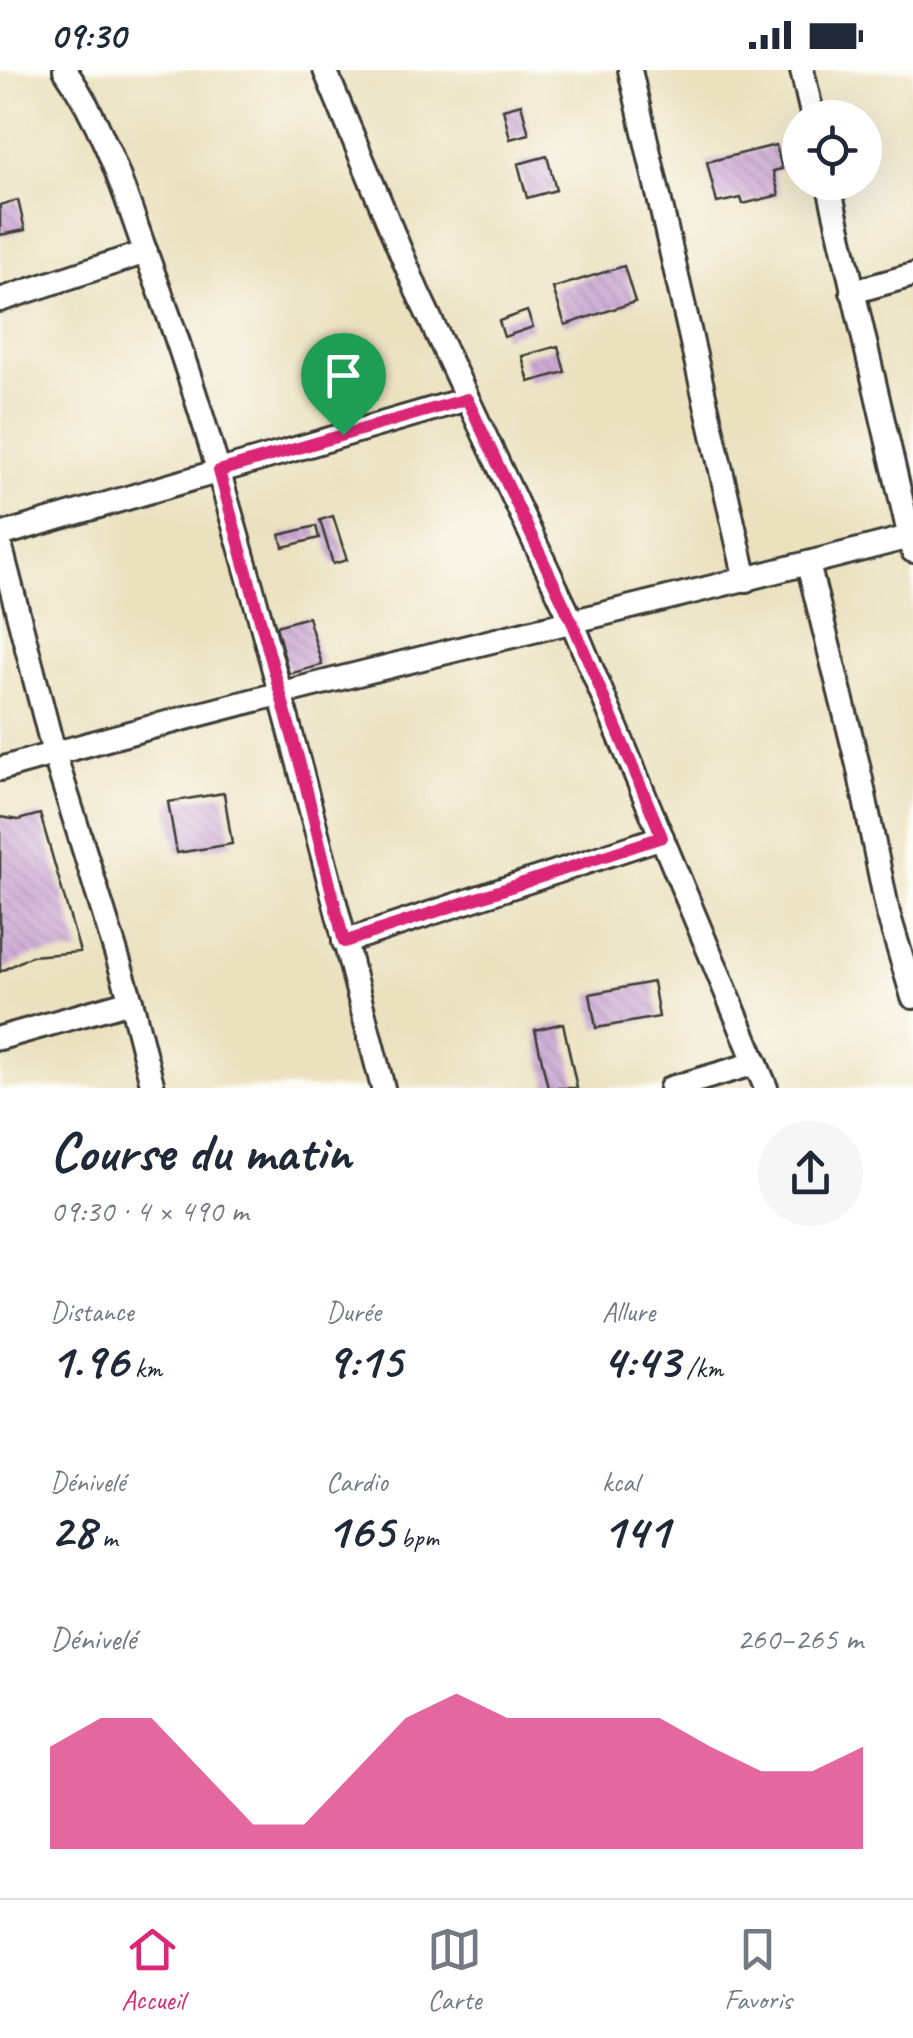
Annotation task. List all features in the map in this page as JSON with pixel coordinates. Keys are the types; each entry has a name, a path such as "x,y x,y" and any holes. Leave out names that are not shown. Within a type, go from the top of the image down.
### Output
{"street":[{"path":"65,70 88,104 111,153 173,326 219,471 383,1088"},
{"path":"325,70 417,291 573,624 766,1088"},
{"path":"630,70 746,580"},
{"path":"802,70 809,100"},
{"path":"0,769 280,694 912,541 832,200"},
{"path":"0,300 146,252"},
{"path":"852,292 913,275"},
{"path":"0,535 467,399"},
{"path":"0,544 54,753 131,1000 153,1088"},
{"path":"808,564 858,765 888,913 913,997"},
{"path":"344,942 662,837"},
{"path":"0,1038 131,1000"},
{"path":"671,1088 756,1063"}],"building":[{"path":"521,104 529,134 510,139 503,109"},
{"path":"776,145 782,169 773,171 779,195 743,204 741,198 717,203 707,162"},
{"path":"547,156 556,190 527,198 518,164"},
{"path":"18,200 25,230 0,235 0,205"},
{"path":"624,266 635,302 565,325 553,288"},
{"path":"527,311 533,327 504,337 499,321"},
{"path":"558,346 565,372 529,382 522,356"},
{"path":"333,516 347,560 333,564 320,520"},
{"path":"316,526 319,538 283,547 280,535"},
{"path":"308,617 322,665 289,674 276,626"},
{"path":"224,793 232,844 177,853 168,802"},
{"path":"40,814 80,952 31,956 0,972 0,817 18,820"},
{"path":"653,982 659,1017 596,1028 590,994"},
{"path":"563,1023 577,1088 548,1088 535,1030"}],"route":[{"path":"467,399 573,624 662,837 344,942 304,779 219,471 343,435 467,399"}]}
